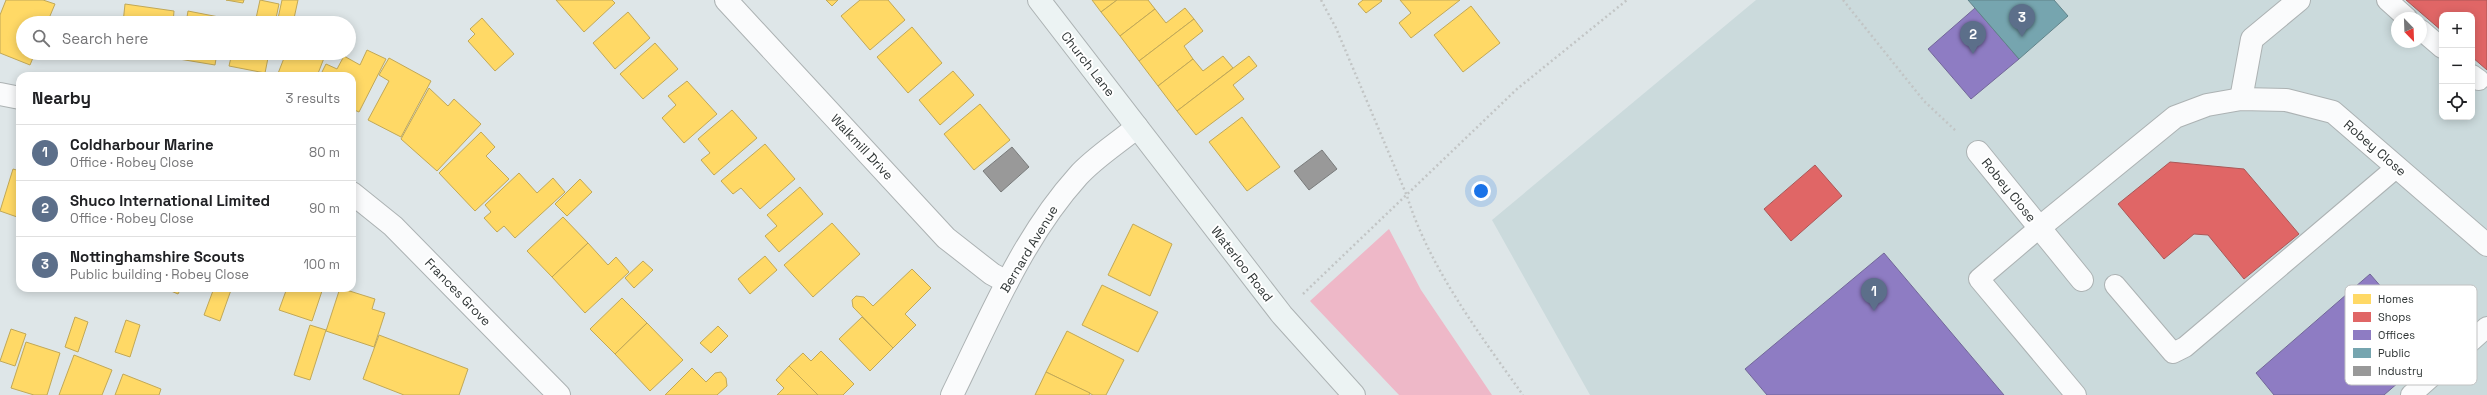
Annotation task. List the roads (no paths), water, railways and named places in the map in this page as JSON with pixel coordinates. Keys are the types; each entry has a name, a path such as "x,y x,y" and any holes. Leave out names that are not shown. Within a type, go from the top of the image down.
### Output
{"street":[{"name":"Walkmill Drive","path":"726,0 946,238 992,274 1007,282"},
{"name":"Church Lane","path":"1038,0 1137,128"},
{"path":"2241,99 2252,39 2299,0"},
{"path":"0,94 16,97"},
{"name":"Robey Close","path":"2039,228 2174,117 2207,105 2241,99 2286,100 2333,112 2487,245"},
{"name":"Bernard Avenue","path":"952,395 1007,282 1045,218 1079,175 1137,128"},
{"name":"Waterloo Road","path":"1137,128 1282,315 1354,395"},
{"name":"Robey Close","path":"1978,152 2082,280"},
{"name":"Frances Grove","path":"356,196 393,226 557,394"}],"lane":[{"path":"2387,0 2400,12"},
{"path":"2427,35 2439,45"},
{"path":"2115,285 2173,353 2185,347 2397,167"},
{"path":"2039,228 1979,279 2076,395"},
{"path":"2477,336 2487,327"},
{"path":"2410,395 2421,385"}],"place":[{"name":"Nottinghamshire Scouts","path":"2022,37"},
{"name":"Shuco International Limited","path":"1973,54"},
{"name":"Coldharbour Marine","path":"1874,311"}]}
